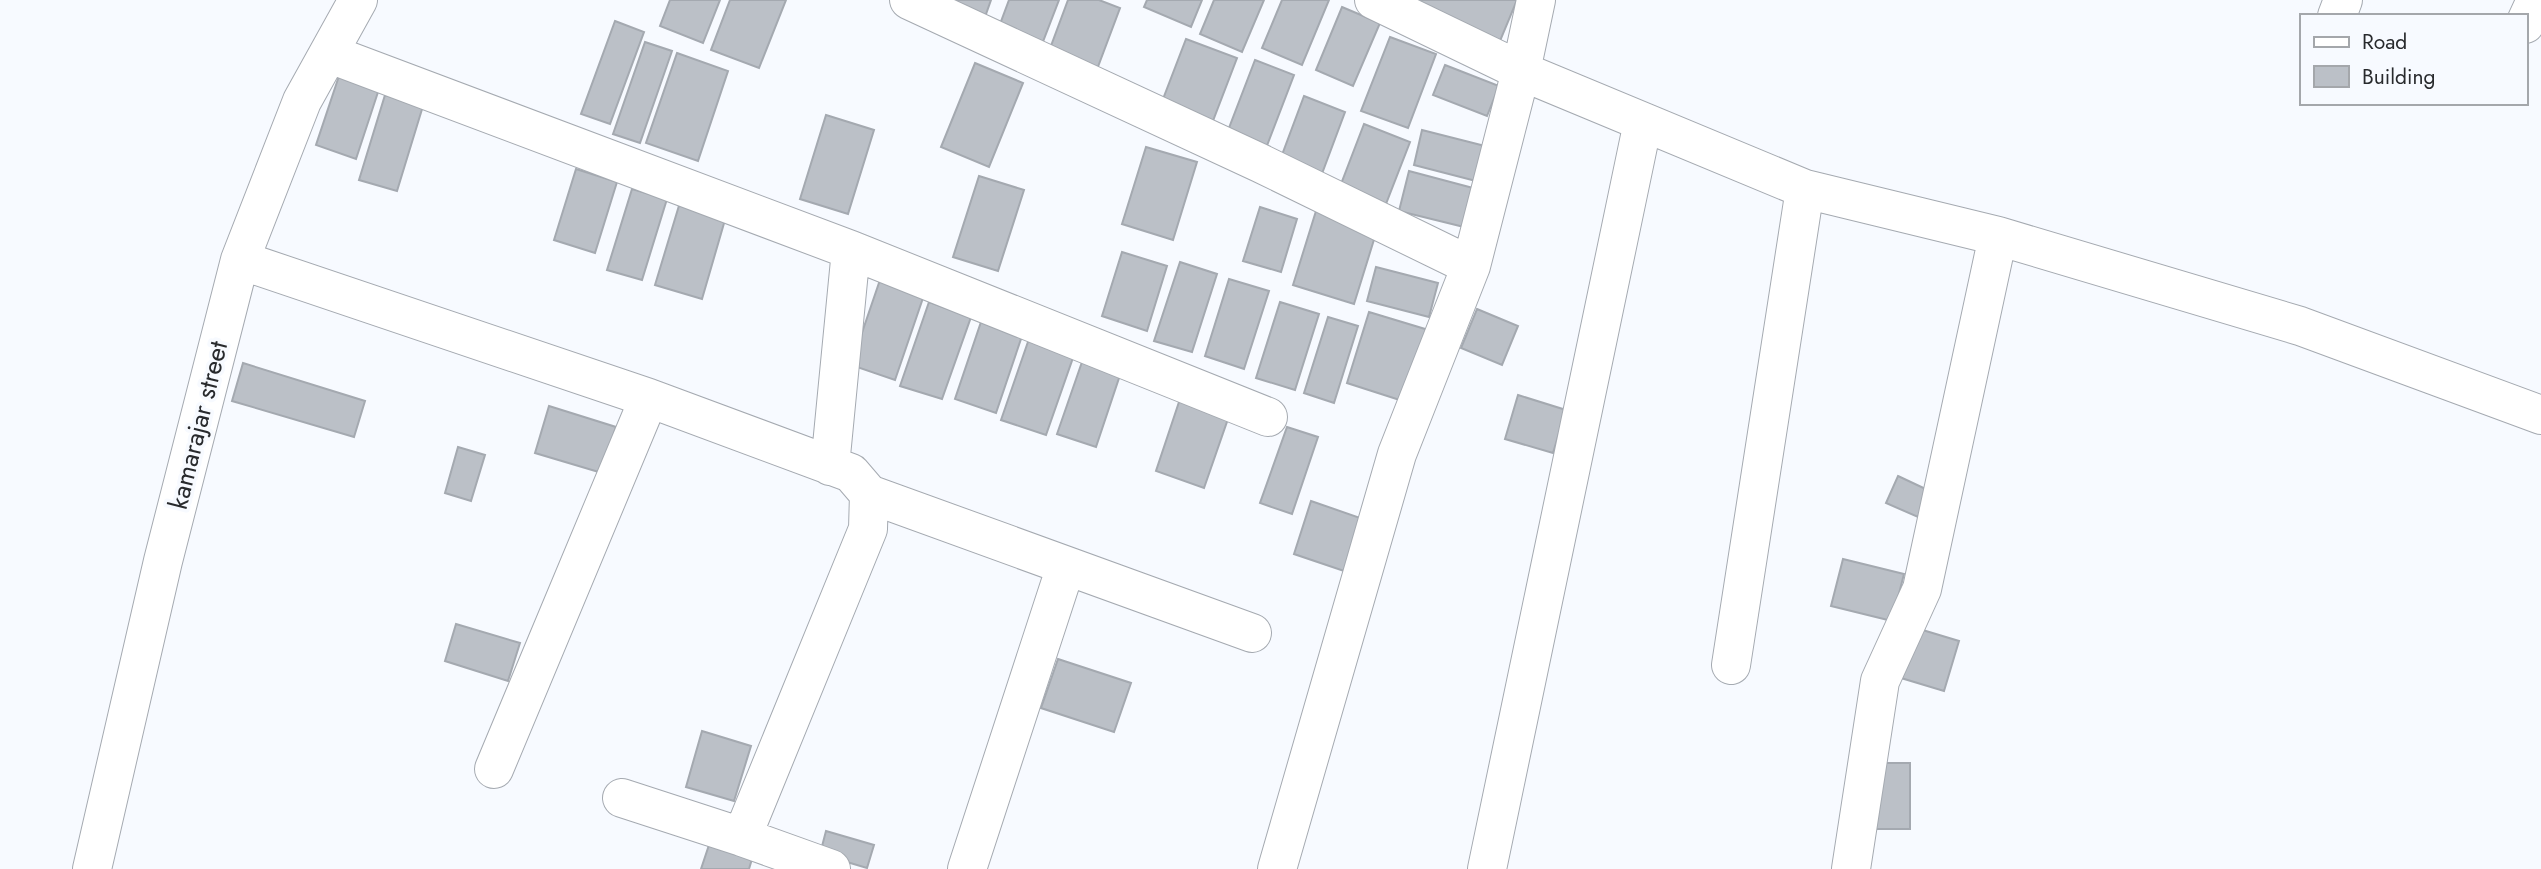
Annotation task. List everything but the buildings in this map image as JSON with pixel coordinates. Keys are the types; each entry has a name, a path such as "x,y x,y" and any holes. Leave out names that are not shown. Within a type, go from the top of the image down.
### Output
{"street":[{"name":"kamarajar street","path":"92,869 163,561 240,260 302,102 359,0"},
{"path":"909,0 1260,163 1471,266"},
{"path":"1374,0 1521,71 1805,189 1998,236 2301,326 2541,415"},
{"path":"1277,869 1396,454 1471,266 1521,71 1536,0"},
{"path":"2527,20 2536,0"},
{"path":"330,54 851,250 1268,417"},
{"path":"1487,869 1643,122"},
{"path":"1731,666 1805,189"},
{"path":"1851,869 1880,681 1922,589 1998,236"},
{"path":"830,466 851,250"},
{"path":"240,260 649,398 850,473 869,494 1252,633"},
{"path":"494,769 649,398"},
{"path":"742,837 868,528 869,494"},
{"path":"967,869 1066,566"},
{"path":"622,798 831,869"}]}
